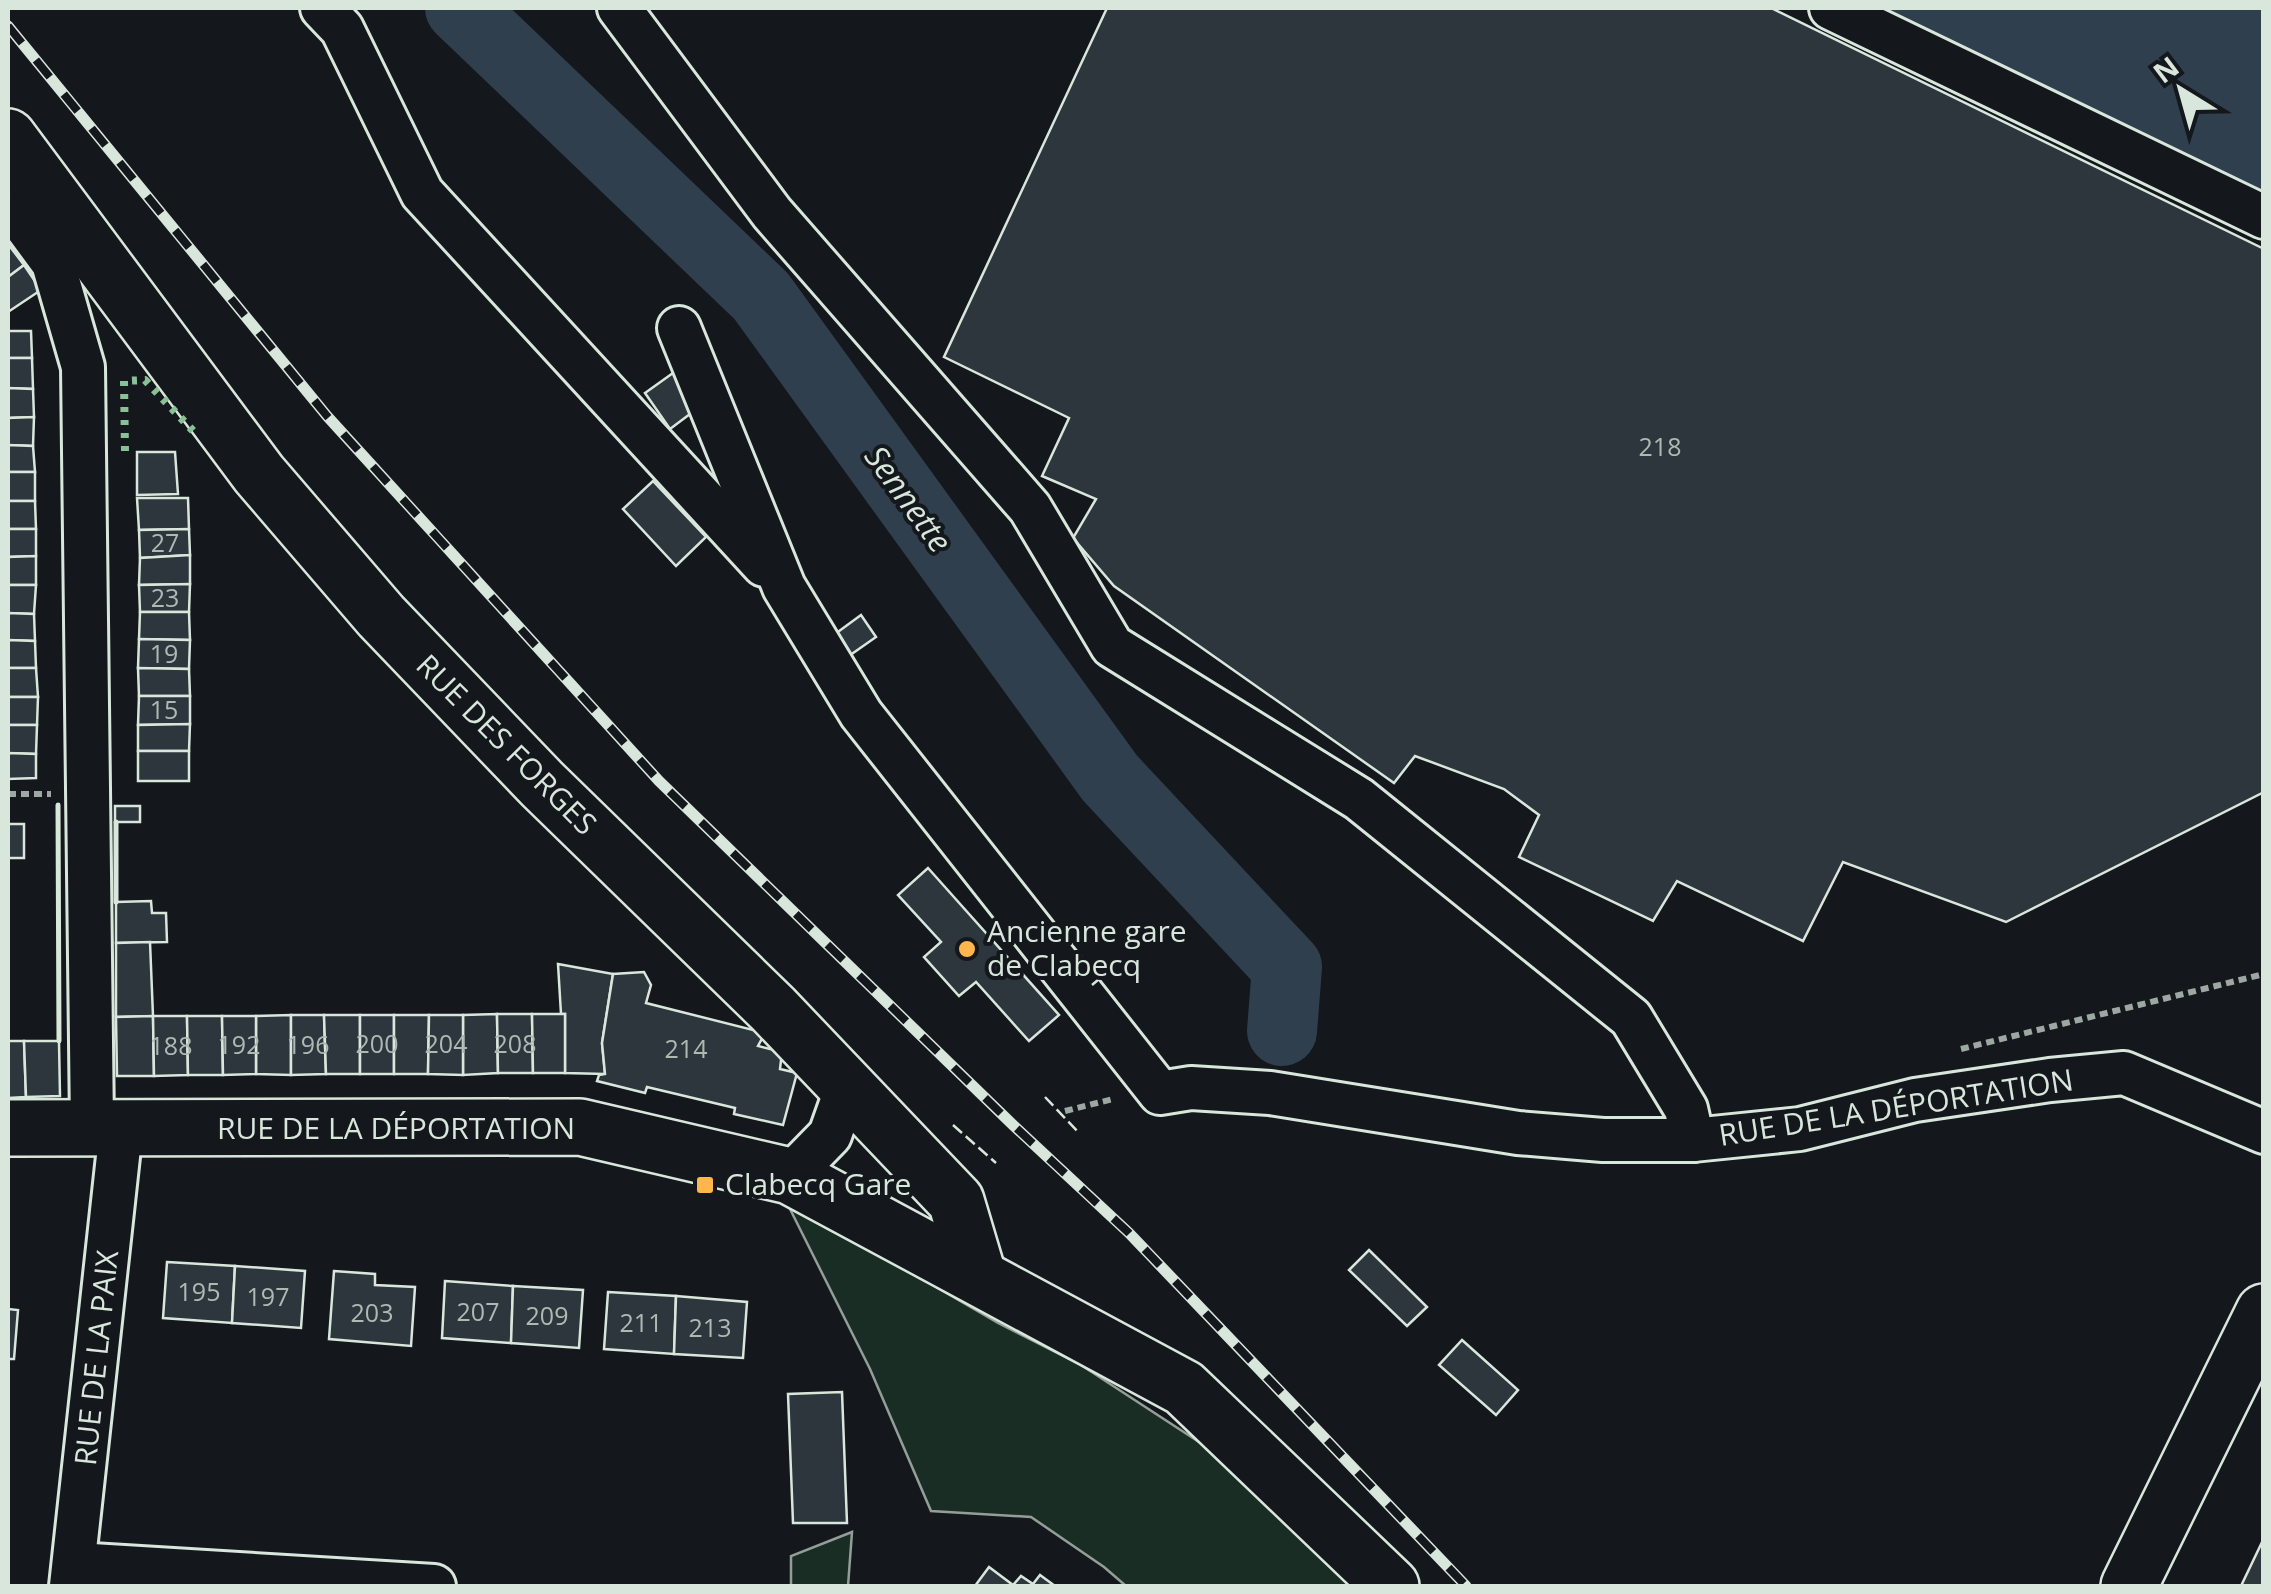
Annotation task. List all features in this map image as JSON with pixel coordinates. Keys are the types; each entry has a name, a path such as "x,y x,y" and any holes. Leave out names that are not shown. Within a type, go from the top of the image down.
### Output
{"main road":[{"name":"RUE DES FORGES","path":"8,136 260,474 381,616 467,708 773,1009 956,1201 978,1275"},
{"name":"RUE DE LA DÉPORTATION","path":"8,1128 580,1128 790,1176 1184,1388 1391,1586"},
{"path":"2129,1586 2264,1312"}],"street":[{"path":"322,8 342,28 422,193 784,587"},
{"path":"618,8 772,213 1030,508 1112,646 1359,800 1631,1018 1686,1109 1693,1140"},
{"path":"1832,8 2264,217"},
{"path":"8,202 54,263 83,367 107,1128"},
{"path":"54,263 124,290"},
{"path":"679,328 784,587"},
{"name":"RUE DE LA DÉPORTATION","path":"784,587 861,714 1160,1093 1191,1088 1254,1091 1518,1133 1603,1140 1693,1140 1800,1129 1914,1100 2124,1073 2264,1132"},
{"path":"790,1176 830,1135 847,1087"},
{"name":"RUE DE LA PAIX","path":"73,1575 107,1128"},
{"path":"73,1575 434,1586"}],"path":[{"path":"1954,1051 2264,974"}],"green space":[{"path":"785,1199 998,1323 1081,1365 1222,1457 1355,1586 1126,1586 1031,1517 931,1511 870,1369"},
{"path":"852,1532 848,1586 791,1586 791,1556"}],"water":[{"path":"1861,8 2263,8 2263,195"}],"building":[{"path":"1107,8 1771,8 2264,249 2264,792 2006,922 1843,862 1803,941 1677,881 1653,921 1519,857 1539,815 1504,789 1415,756 1394,783 1114,586 1073,538 1096,499 1042,476 1069,418 944,357"},
{"path":"8,244 24,265 8,277"},
{"path":"24,265 41,290 8,312 8,277"},
{"path":"8,331 31,331 32,358 8,358"},
{"path":"8,358 32,358 33,389 8,388"},
{"path":"673,373 698,408 670,429 645,393"},
{"path":"8,388 33,389 34,417 8,418"},
{"path":"34,417 33,446 8,445 8,418"},
{"path":"8,445 33,446 35,472 8,472"},
{"path":"137,452 175,452 178,494 137,495"},
{"path":"8,472 35,472 35,501 8,501"},
{"path":"653,481 706,537 676,566 623,509"},
{"path":"137,498 188,498 189,529 139,530"},
{"path":"8,501 35,501 36,529 8,529"},
{"path":"8,529 36,529 36,556 8,557"},
{"path":"189,529 190,555 140,558 139,530"},
{"path":"190,555 190,584 139,585 140,558"},
{"path":"36,556 36,585 8,585 8,557"},
{"path":"190,584 189,612 140,612 139,585"},
{"path":"8,585 36,585 34,614 8,613"},
{"path":"140,612 189,612 190,640 139,639"},
{"path":"8,613 34,614 35,641 8,640"},
{"path":"861,615 876,637 846,658 831,637"},
{"path":"139,639 190,640 189,669 138,668"},
{"path":"8,640 35,641 36,668 8,668"},
{"path":"8,668 36,668 38,697 8,697"},
{"path":"138,668 189,669 190,696 139,696"},
{"path":"139,696 190,696 190,724 138,725"},
{"path":"8,697 38,697 37,725 8,725"},
{"path":"190,724 189,751 138,751 138,725"},
{"path":"8,725 37,725 36,754 8,753"},
{"path":"138,751 189,751 189,781 138,781"},
{"path":"8,753 36,754 36,778 8,779"},
{"path":"115,806 140,806 140,822 115,822"},
{"path":"8,824 24,824 24,858 8,858"},
{"name":"Ancienne gare de Clabecq","path":"928,868 1059,1015 1029,1041 976,982 959,996 924,957 941,942 898,895"},
{"path":"151,901 152,913 166,913 167,942 116,943 116,902"},
{"path":"150,942 153,1016 116,1017 116,943"},
{"path":"558,964 613,974 602,1043 605,1074 565,1073 565,1014 561,1014"},
{"path":"644,972 651,985 646,1003 765,1033 758,1046 782,1052 780,1069 797,1073 783,1125 734,1114 735,1108 647,1087 645,1093 597,1081 599,1075 605,1074 602,1043 613,974"},
{"path":"497,1014 498,1073 463,1075 463,1015"},
{"path":"497,1014 532,1014 533,1073 498,1073"},
{"path":"532,1014 565,1014 565,1073 533,1073"},
{"path":"291,1015 291,1075 256,1074 256,1016"},
{"path":"291,1015 324,1015 326,1074 291,1075"},
{"path":"324,1015 360,1015 360,1074 326,1074"},
{"path":"360,1015 394,1015 394,1074 360,1074"},
{"path":"394,1015 429,1015 428,1074 394,1074"},
{"path":"429,1015 463,1015 463,1075 428,1074"},
{"path":"153,1016 154,1076 117,1076 116,1017"},
{"path":"153,1016 187,1016 188,1075 154,1076"},
{"path":"187,1016 222,1016 223,1075 188,1075"},
{"path":"222,1016 256,1016 256,1074 223,1075"},
{"path":"8,1041 24,1041 26,1097 8,1098"},
{"path":"24,1041 59,1041 60,1096 26,1097"},
{"path":"1369,1250 1427,1307 1407,1326 1349,1270"},
{"path":"167,1262 235,1266 232,1323 163,1318"},
{"path":"235,1266 305,1271 301,1328 232,1323"},
{"path":"334,1271 375,1274 375,1285 415,1287 411,1346 329,1339"},
{"path":"445,1281 513,1286 511,1343 442,1338"},
{"path":"513,1286 583,1290 579,1348 511,1343"},
{"path":"608,1292 676,1296 674,1354 604,1349"},
{"path":"676,1296 747,1302 743,1358 674,1354"},
{"path":"8,1309 18,1310 14,1359 8,1359"},
{"path":"1462,1340 1518,1390 1496,1415 1439,1365"},
{"path":"842,1392 847,1523 793,1523 788,1394"},
{"path":"2264,1538 2264,1586 2241,1586"},
{"path":"989,1567 1013,1585 1021,1576 1033,1584 1040,1575 1055,1586 975,1586"}],"waterway":[{"name":"Sennette","path":"460,8 761,296 1110,778 1287,967 1282,1031"}],"railway":[{"path":"8,26 327,416 659,781 1129,1233 1466,1586"}],"hedge":[{"path":"125,451 124,381 145,380 196,434"}],"fence":[{"path":"1092,985 1116,965"},
{"path":"1045,1097 1079,1133"},
{"path":"953,1125 996,1163"}],"wall":[{"path":"58,805 59,1041"},
{"path":"116,822 116,902"}],"place":[{"name":"Ancienne gare de Clabecq","path":"967,949"},
{"name":"Clabecq Gare","path":"705,1185"}]}
